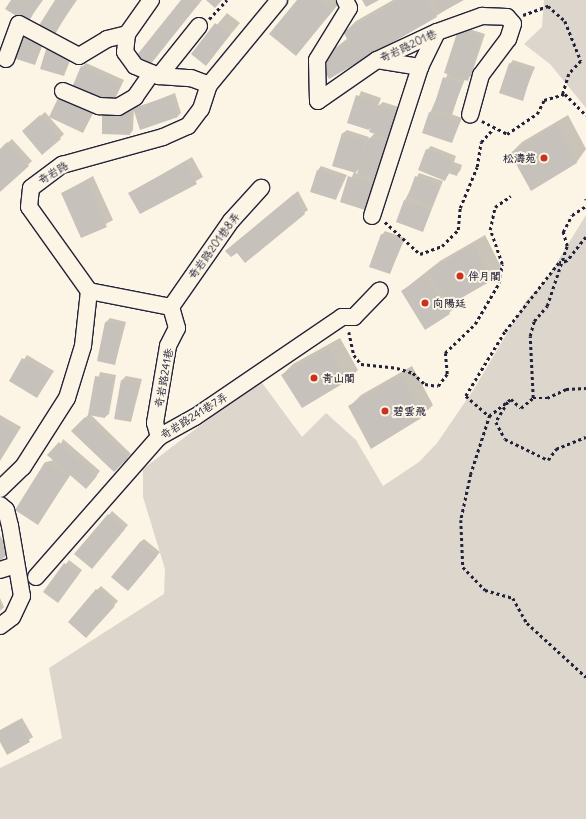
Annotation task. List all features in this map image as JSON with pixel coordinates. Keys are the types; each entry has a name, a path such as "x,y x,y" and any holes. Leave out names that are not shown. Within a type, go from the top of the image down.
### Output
{"street":[{"path":"151,0 127,34 125,52 136,66 156,75 191,78 209,85"},
{"name":"奇岩路","path":"89,291 29,206 31,188 62,166 164,137 188,126 201,109 209,85 279,0"},
{"name":"奇岩路201巷","path":"345,0 349,8 317,60 318,101 377,60 437,32 491,14 510,20"},
{"path":"470,115 481,75 508,39 513,24 510,20"},
{"path":"6,59 19,24 79,56 108,39 127,34"},
{"path":"63,91 99,106 118,108 135,97 199,26"},
{"path":"372,216 420,67 437,32"},
{"path":"377,60 420,67"},
{"name":"奇岩路201巷8弄","path":"171,307 231,221 261,188"},
{"name":"奇岩路241巷7弄","path":"36,577 159,437 195,417 342,317 354,317 380,290"},
{"path":"0,489 23,467 67,398 83,346 89,291 171,307"},
{"name":"奇岩路241巷","path":"159,437 155,424 168,346 177,328 171,307"},
{"path":"0,505 6,510 10,526 7,568 22,602 12,617 0,626"}],"path":[{"path":"199,26 227,0"},
{"path":"510,20 548,6 565,21 581,61 569,74 563,94"},
{"path":"563,94 586,115"},
{"path":"470,115 506,134 537,114 544,100 563,94"},
{"path":"372,216 392,226 420,254 442,246 458,230 460,208 477,167 481,142 494,128"},
{"path":"342,317 361,364 397,368 413,373 425,384 438,386 447,374 445,353 475,324 499,282 502,264 490,230 495,207 511,196"},
{"path":"533,398 530,336 534,321 547,306 559,263 566,246 564,232 572,215 586,206"},
{"path":"490,416 466,396 505,332 559,263 567,261 586,237"},
{"path":"509,401 521,408 533,398 547,398 566,389 586,388"},
{"path":"509,401 490,416 471,474 461,520 463,568 485,590 513,598 527,623 586,677"},
{"path":"509,401 496,422 505,439 548,460 556,449 586,437"}],"shaded area":[{"path":"544,0 586,0 586,108 550,64 524,44 542,27"},
{"path":"586,215 586,819 0,819 0,768 62,738 49,668 164,594 165,569 143,497 143,469 260,380 302,437 326,413 356,440 383,486 419,462 437,443 474,389 526,301 546,280"}],"building":[{"path":"11,0 41,0 28,23 5,9"},
{"path":"55,0 75,0 54,36 38,27"},
{"path":"181,0 199,3 150,65 137,55"},
{"path":"206,0 222,0 215,8"},
{"path":"297,0 320,0 333,10 296,56 269,34"},
{"path":"362,0 379,0 366,7"},
{"path":"400,0 427,0 437,17 329,79 321,65 327,61 324,56 349,42 343,32"},
{"path":"433,0 464,0 440,13"},
{"path":"215,23 230,35 206,66 191,54"},
{"path":"458,30 481,37 468,81 444,73"},
{"path":"18,33 43,41 35,65 10,57"},
{"path":"47,46 71,54 64,76 40,69"},
{"path":"509,63 532,71 523,101 499,93"},
{"path":"81,66 121,84 110,108 71,90"},
{"path":"443,77 462,84 452,115 433,109"},
{"path":"60,94 94,110 83,133 49,117"},
{"path":"356,95 378,102 369,130 347,123"},
{"path":"171,96 178,117 140,130 133,108"},
{"path":"378,105 402,113 393,140 369,132"},
{"path":"102,109 131,110 130,135 102,134"},
{"path":"429,112 459,122 452,143 422,133"},
{"path":"40,115 61,139 42,155 22,131"},
{"name":"松濤苑","path":"557,125 577,163 531,191 510,153"},
{"path":"342,133 366,141 356,173 332,166"},
{"path":"369,138 389,144 377,180 357,174"},
{"path":"7,142 29,166 0,192 0,149"},
{"path":"426,149 453,160 451,166 459,169 457,176 448,173 445,181 418,170"},
{"path":"186,162 197,184 140,214 128,193"},
{"path":"317,170 343,178 336,200 310,192"},
{"path":"348,176 373,184 365,210 340,202"},
{"path":"415,176 440,185 433,205 408,196"},
{"path":"87,181 107,227 81,238 61,193"},
{"path":"294,194 305,214 245,263 237,253 231,257 225,251"},
{"path":"404,200 431,210 423,232 396,222"},
{"path":"381,234 402,242 390,274 369,267"},
{"name":"伴月閣","path":"474,245 491,281 449,305 428,271"},
{"name":"向陽廷","path":"425,276 450,314 425,330 401,291"},
{"path":"105,322 123,325 115,365 97,361"},
{"name":"青山閣","path":"328,349 347,381 302,408 281,375"},
{"path":"22,358 51,375 37,398 9,381"},
{"path":"95,376 113,379 105,418 88,415"},
{"name":"碧雲飛","path":"401,376 423,417 371,449 348,406"},
{"path":"121,380 139,383 131,422 114,419"},
{"path":"85,417 128,458 114,472 71,431"},
{"path":"0,421 18,431 0,460"},
{"path":"59,442 97,476 86,489 47,455"},
{"path":"45,462 69,476 38,525 15,510"},
{"path":"108,514 125,529 92,569 74,554"},
{"path":"140,542 157,556 128,591 111,577"},
{"path":"0,544 8,554 0,561"},
{"path":"64,563 79,574 58,603 43,592"},
{"path":"96,589 115,606 86,638 68,622"},
{"path":"18,721 30,742 7,755 0,742 0,731"}],"place":[{"name":"松濤苑","path":"544,158"},
{"name":"伴月閣","path":"460,276"},
{"name":"向陽廷","path":"425,303"},
{"name":"青山閣","path":"314,378"},
{"name":"碧雲飛","path":"385,411"}]}
